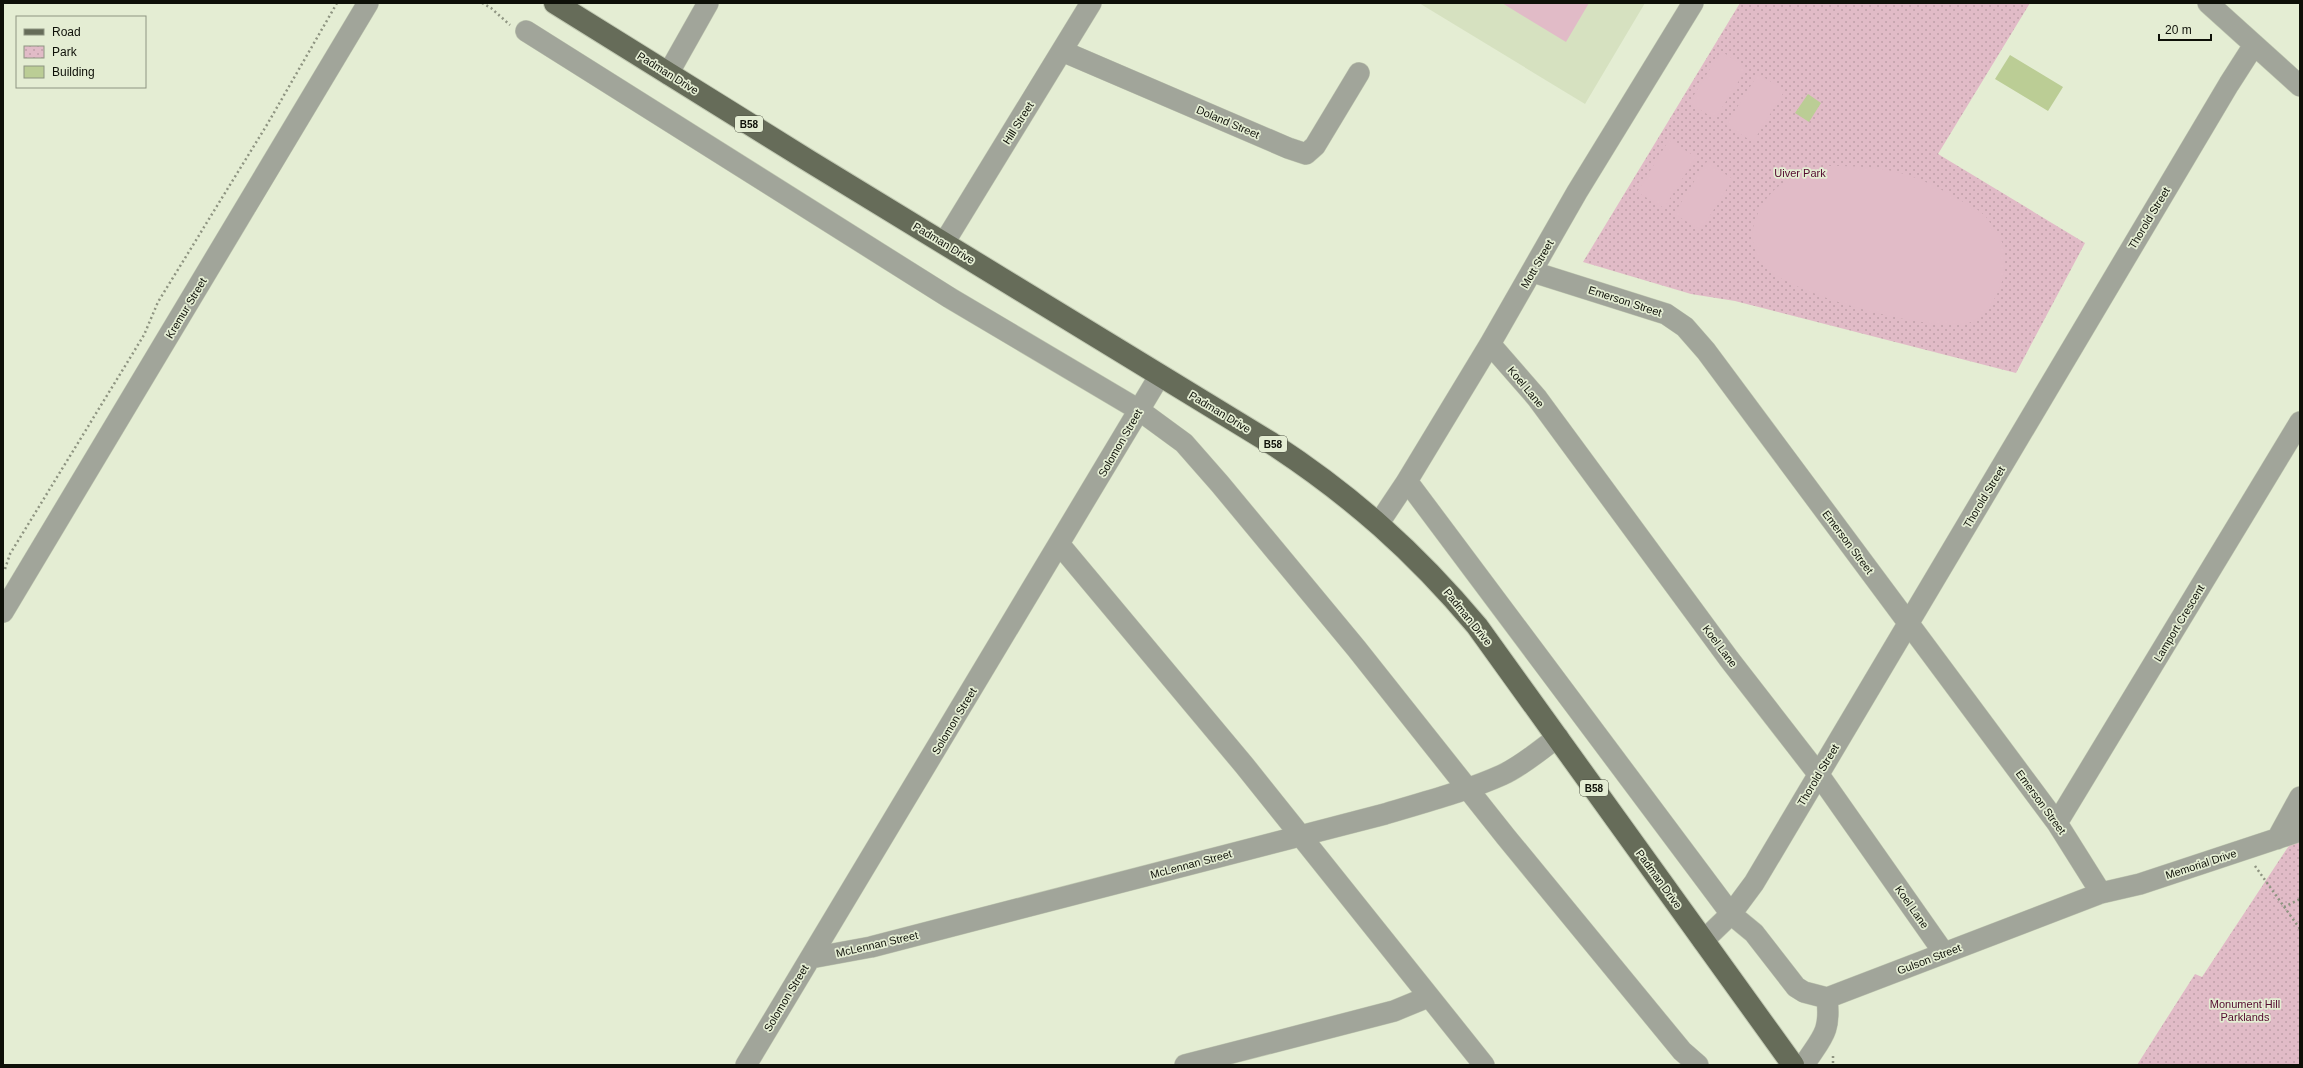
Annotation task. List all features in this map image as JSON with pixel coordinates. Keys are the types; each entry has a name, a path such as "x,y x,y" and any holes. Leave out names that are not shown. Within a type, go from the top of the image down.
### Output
{"main road":[{"name":"Padman Drive","path":"554,3 1310,468 1379,523 1411,552 1449,592 1477,626 1793,1065"}],"street":[{"name":"Kremur Street","path":"3,612 368,3"},
{"path":"668,74 708,3"},
{"name":"Hill Street","path":"944,243 1091,3"},
{"name":"Mott Street","path":"1379,523 1407,481 1490,344 1533,272 1577,192 1693,3"},
{"path":"2208,3 2300,86"},
{"path":"526,31 944,294 1166,427 1200,460 1682,1051 1698,1065"},
{"name":"Thorold Street","path":"1703,941 1731,914 1754,883 2229,84 2254,45"},
{"name":"Doland Street","path":"1062,51 1288,148 1306,154 1315,146 1359,73"},
{"name":"Emerson Street","path":"1533,272 1666,314 1685,327 1706,351 2057,823 2101,893"},
{"name":"Koel Lane","path":"1490,344 1537,398 1729,659 1819,775 1944,953"},
{"name":"Solomon Street","path":"746,1065 1060,545 1160,375"},
{"name":"Lamport Crescent","path":"2057,823 2300,422"},
{"path":"1407,481 1731,914 1754,933 1796,987 1804,992 1827,998 1828,1029 1804,1065"},
{"path":"1060,545 1219,735 1484,1065"},
{"name":"McLennan Street","path":"811,958 871,947 1385,814 1468,788 1518,766 1558,737"},
{"path":"2277,838 2300,797"},
{"name":"Memorial Drive","path":"2101,893 2140,884 2300,831"},
{"name":"Gulson Street","path":"1827,998 2101,893"},
{"path":"1185,1065 1394,1011 1428,997"}],"path":[{"path":"3,575 10,554 144,335 158,302 268,123 337,3"},
{"path":"482,3 491,8 513,28 526,31"},
{"path":"2248,849 2254,865 2300,929"},
{"path":"2284,907 2300,899"}],"shaded area":[{"path":"1419,3 1645,3 1585,104"}],"green space":[{"path":"1502,3 1589,3 1566,42"},
{"name":"Uiver Park","path":"1740,3 2030,3 1938,154 2085,243 2016,373 1735,301 1691,294 1583,262"},
{"path":"1721,51 1747,68 1715,119 1689,103"},
{"path":"1758,74 1785,90 1753,142 1726,125"},
{"path":"1669,140 1696,157 1664,208 1637,192"},
{"path":"1706,162 1733,179 1701,230 1674,214"},
{"path":"1827,166 1864,167 1910,176 1941,189 1983,214 2000,238 2005,256 2003,278 1994,299 1988,308 1980,316 1967,324 1934,323 1911,320 1858,308 1806,290 1785,281 1764,266 1756,254 1753,240 1754,225 1762,206 1768,197 1784,183 1804,173"},
{"name":"Monument Hill Parklands","path":"2300,829 2300,1065 2137,1065 2195,974 2202,977"}],"building":[{"path":"2010,55 2063,87 2048,111 1995,79"},
{"path":"1808,94 1821,103 1809,122 1795,113"}]}
